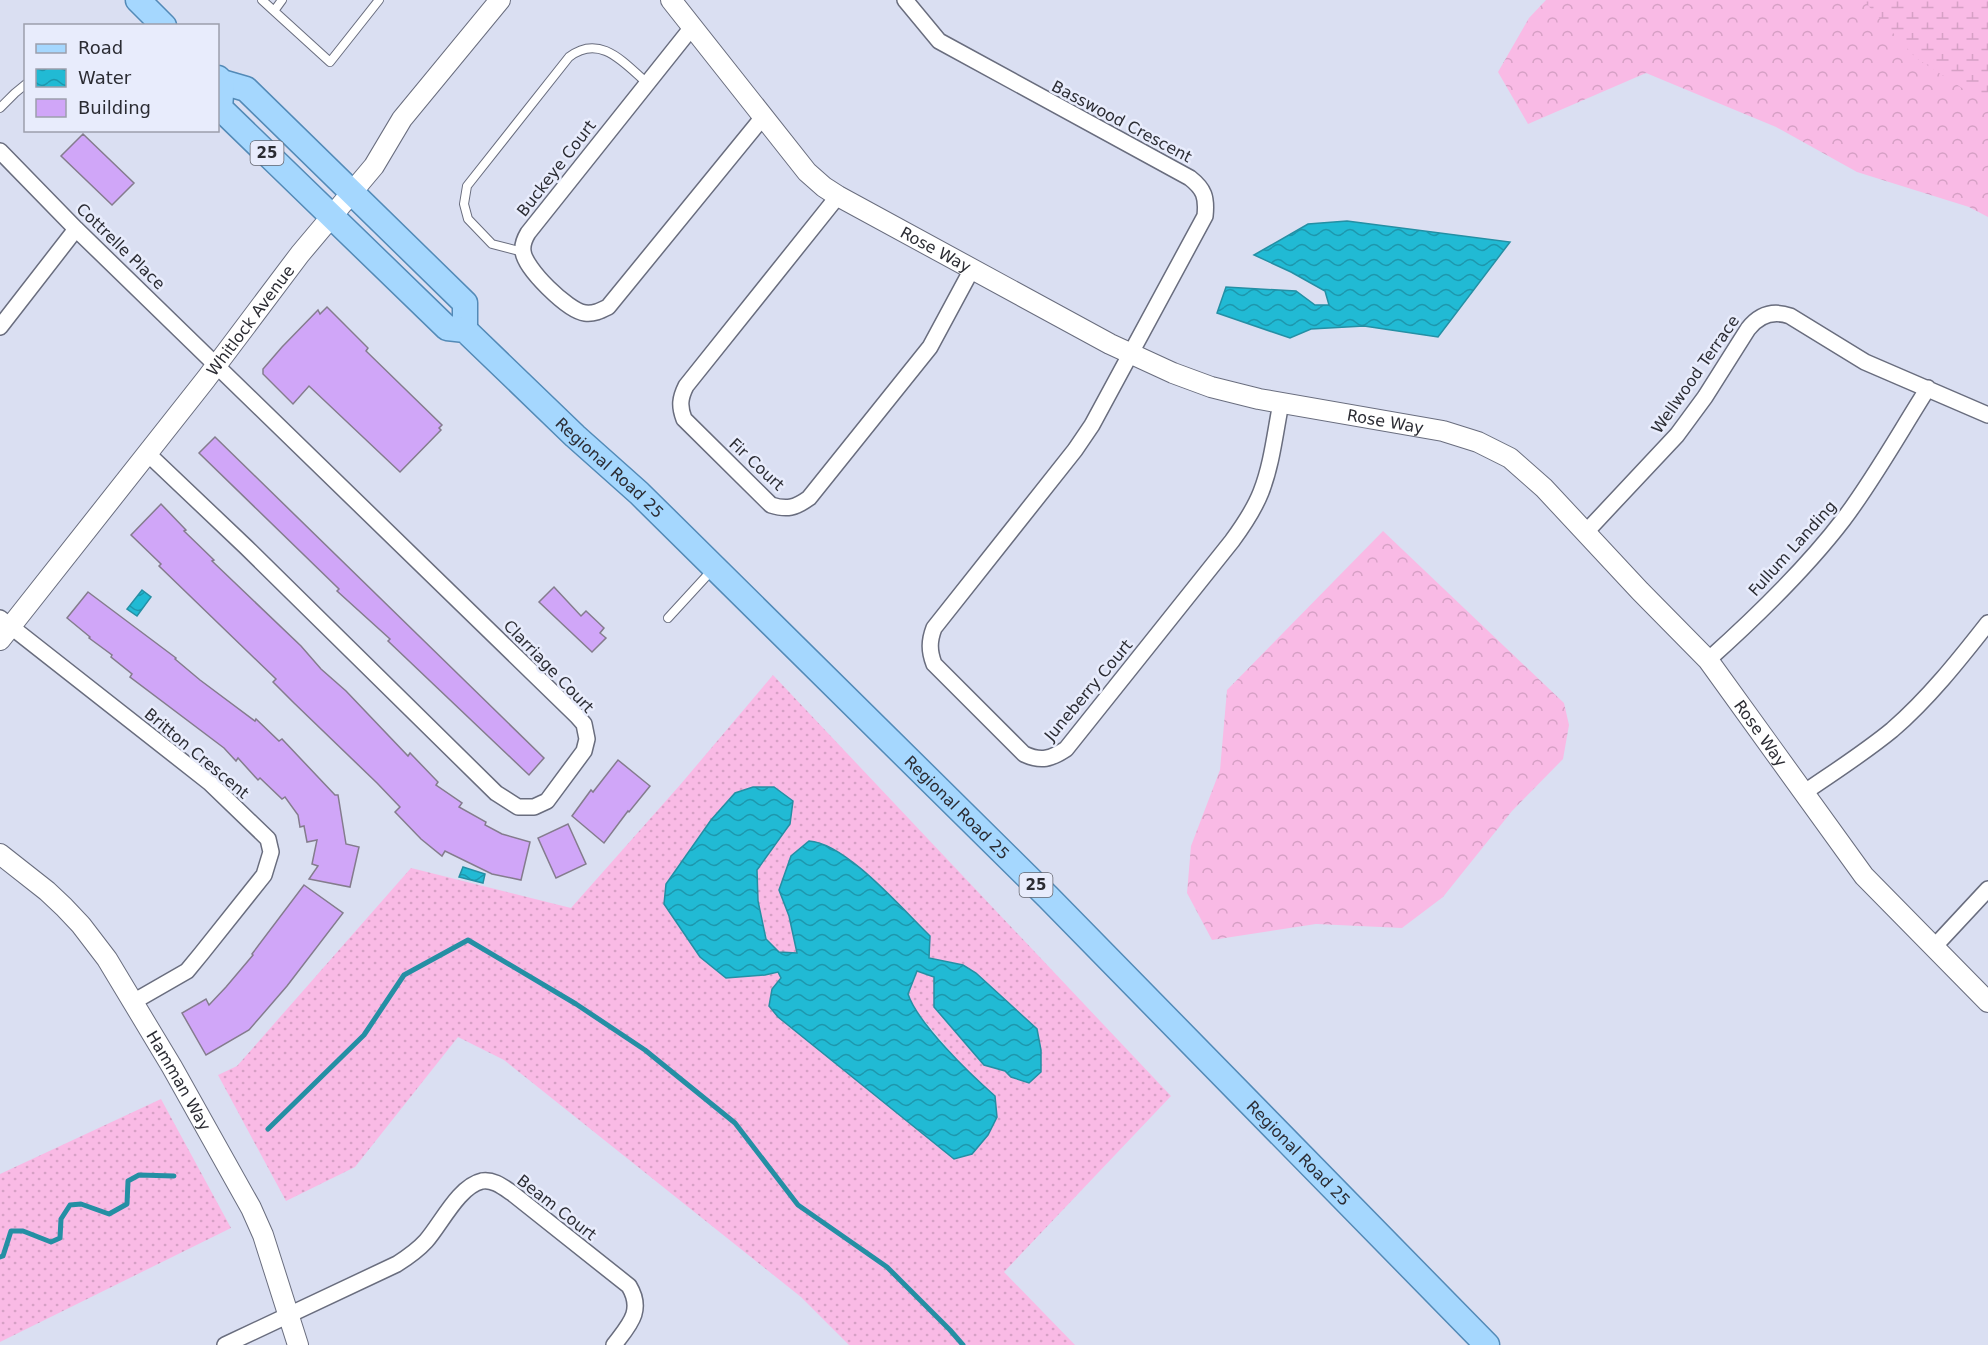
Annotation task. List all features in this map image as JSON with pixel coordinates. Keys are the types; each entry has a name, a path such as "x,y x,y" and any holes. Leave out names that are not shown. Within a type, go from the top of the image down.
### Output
{"main road":[{"path":"138,0 162,24"},
{"name":"Regional Road 25","path":"465,330 465,303 246,89 220,80 220,108 447,328 465,330 575,436 639,493 1048,897 1487,1345"}],"street":[{"name":"Whitlock Avenue","path":"4,628 217,365 287,270 374,166 402,119 500,0"},
{"name":"Rose Way","path":"671,0 807,172 824,188 838,196 1130,354 1211,387 1281,404 1443,431 1478,442 1510,458 1586,532 1708,660 1864,876 1988,1002"},
{"name":"Basswood Crescent","path":"905,0 939,41 1190,178 1201,187 1206,196 1205,216 1130,354"},
{"name":"Buckeye Court","path":"523,252 528,232 693,26"},
{"path":"523,252 531,270 572,309 583,313 596,313 608,307 763,117"},
{"name":"Cottrelle Place","path":"0,151 76,229 217,365"},
{"name":"Fir Court","path":"838,196 686,386 681,397 680,407 684,419 771,505 785,509 796,507 809,498 930,347 972,268"},
{"path":"0,327 76,229"},
{"name":"Wellwood Terrace","path":"1586,532 1677,435 1705,398 1748,329 1760,317 1775,313 1790,316 1864,362 1988,415"},
{"name":"Juneberry Court","path":"1130,354 1092,425 1075,450 934,628 931,636 930,653 934,664 1024,754 1033,758 1044,760 1055,757 1066,749 1232,542 1261,493 1281,404"},
{"name":"Clarriage Court","path":"147,453 255,555 496,793 518,807 534,807 547,801 585,751 587,739 584,724 217,365"},
{"name":"Fullum Landing","path":"1708,660 1746,626 1842,521 1928,388"},
{"path":"1805,792 1896,725 1958,660 1988,623"},
{"name":"Britton Crescent","path":"4,628 210,783 268,839 271,852 264,875 187,971 133,1002"},
{"name":"Hamman Way","path":"0,854 47,891 81,925 133,1002 251,1208 263,1235 298,1345"},
{"path":"1934,946 1988,889"},
{"name":"Beam Court","path":"225,1345 414,1254 464,1192 473,1185 485,1181 499,1184 512,1192 629,1286 635,1297 636,1307 633,1319 614,1345"}],"lane":[{"path":"262,0 330,62 379,0"},
{"path":"274,11 282,0"},
{"path":"523,252 492,244 468,219 464,204 468,186 569,57 578,51 587,47 599,48 612,54 647,83"},
{"path":"0,108 24,86"},
{"path":"668,618 714,568"}],"green space":[{"path":"1546,0 1988,0 1988,217 1969,207 1857,172 1776,127 1646,73 1528,124 1498,72 1529,18"},
{"path":"1863,0 1988,0 1988,105 1916,58"},
{"path":"1383,531 1564,703 1569,725 1563,759 1512,811 1443,897 1402,928 1316,924 1212,940 1187,893 1191,846 1220,770 1227,690"},
{"path":"773,675 1171,1096 1004,1272 1075,1345 849,1345 801,1297 504,1060 458,1037 355,1167 286,1201 218,1075 237,1066 411,868 571,908","holes":["735,794 790,824 757,869 758,901 767,939 779,952 797,953 789,916 779,890 930,936 929,958 941,962 1011,1077 1005,1071 984,1065 934,1008 934,977 917,971 908,994 913,1007 970,1075 995,1096 772,989 781,978 778,971 765,975 726,978 700,957 664,904 666,884 711,820"]},
{"path":"161,1099 231,1228 0,1342 0,1174"}],"water":[{"path":"1347,221 1510,242 1438,337 1364,326 1311,329 1290,338 1217,313 1226,287 1296,291 1315,305 1329,305 1325,291 1254,255 1308,224"},
{"path":"142,590 151,597 137,616 127,609"},
{"path":"753,787 774,787 793,801 790,824 757,870 758,901 766,939 779,952 797,953 789,916 779,890 791,856 809,841 824,845 840,853 873,879 930,936 929,958 963,965 976,973 1037,1029 1041,1050 1041,1072 1029,1083 1011,1077 1005,1071 984,1065 934,1007 934,977 917,971 908,994 922,1020 946,1048 995,1096 997,1117 988,1135 972,1154 954,1159 778,1017 769,1006 772,989 781,978 778,972 726,978 700,957 664,904 666,884 711,820 735,793"},
{"path":"463,867 485,874 483,883 459,877"}],"building":[{"path":"83,134 134,183 112,205 61,156"},
{"path":"327,307 368,348 366,351 442,425 439,428 441,430 400,472 309,386 293,404 263,374 263,369 282,347 318,310 320,314"},
{"path":"215,437 544,758 529,775 388,641 390,639 337,591 339,589 199,453"},
{"path":"161,504 186,530 184,531 214,560 212,561 301,646 408,756 410,753 438,782 436,785 462,803 459,807 502,834 530,842 521,880 492,874 445,851 442,856 421,839 395,812 400,807 377,783 273,682 276,679 159,566 161,564 131,535"},
{"path":"554,587 581,616 586,611 604,628 600,633 606,638 592,652 539,602"},
{"path":"88,592 176,658 200,680 255,721 256,719 279,741 282,739 335,795 338,795 346,844 359,847 350,887 309,879 318,866 312,864 317,840 307,842 304,826 300,827 298,815 285,797 282,799 260,778 258,780 238,758 236,761 224,748 130,677 132,674 111,657 112,655 67,618"},
{"path":"618,760 650,786 604,843 572,816 591,790 593,792"},
{"path":"568,824 586,864 556,878 538,838"},
{"path":"304,885 343,913 287,986 249,1030 206,1055 182,1013 206,999 209,1005 253,955"}],"waterway":[{"path":"268,1129 364,1035 404,975 468,940 576,1004 645,1050 735,1123 798,1205 887,1267 963,1345"},
{"path":"0,1257 3,1256 11,1231 23,1231 51,1242 60,1238 61,1219 70,1205 81,1204 109,1214 127,1204 128,1181 139,1175 174,1176"}]}
